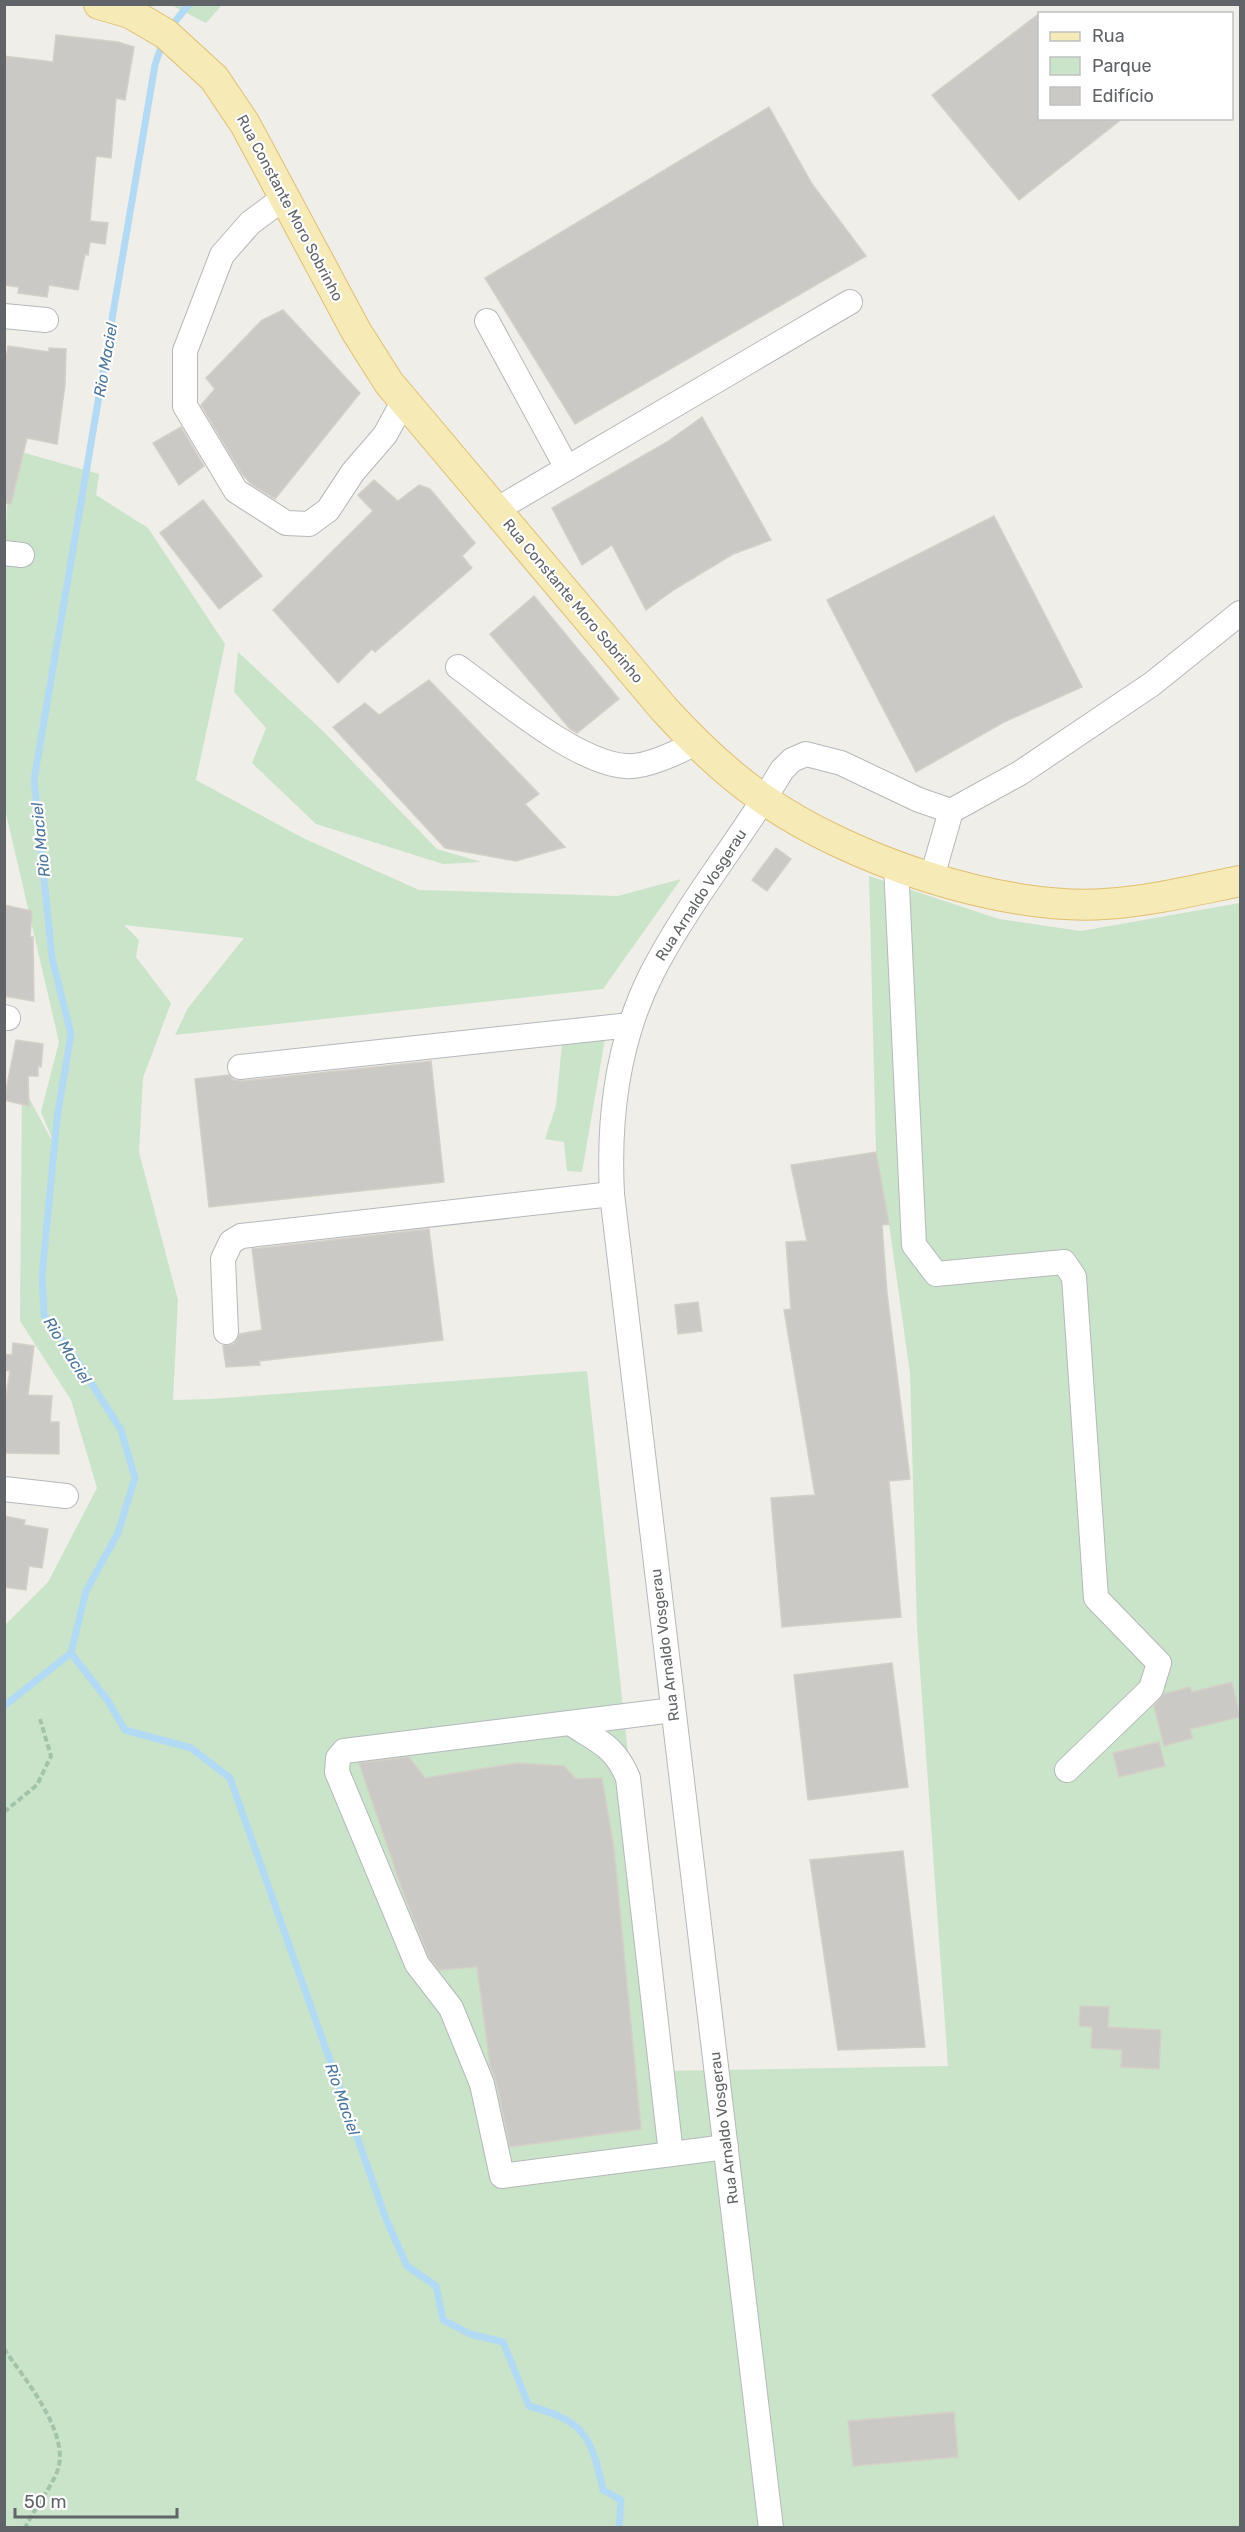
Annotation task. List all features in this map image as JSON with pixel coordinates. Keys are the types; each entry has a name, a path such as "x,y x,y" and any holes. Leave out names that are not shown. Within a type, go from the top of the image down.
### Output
{"main road":[{"name":"Rua Constante Moro Sobrinho","path":"99,4 130,13 150,24 181,46 214,78 230,99 356,331 403,402 664,709 695,743 764,800 851,847 896,865 998,896 1070,904 1105,904 1142,900 1240,881"}],"street":[{"path":"285,197 250,223 222,255 185,351 185,406 236,491 286,523 309,524 328,510 353,472 385,435 403,402"},
{"path":"496,510 850,302"},
{"path":"4,316 46,320"},
{"path":"487,321 567,468"},
{"path":"932,877 951,811 1020,773 1152,684 1240,613"},
{"path":"458,667 556,737 592,759 628,767 674,755 695,743"},
{"name":"Rua Arnaldo Vosgerau","path":"771,2528 612,1194 609,1150 612,1107 630,1025 651,974 678,926 782,770 792,760 806,754 841,763 919,800 951,811"},
{"path":"896,865 914,1245 936,1274 1064,1262 1074,1277 1096,1598 1159,1663 1152,1689 1067,1770"},
{"path":"240,1067 630,1025"},
{"path":"226,1332 223,1259 231,1242 242,1236 612,1194"},
{"path":"4,1489 66,1496"},
{"path":"673,1710 344,1751 339,1758 337,1772 417,1964 451,2008 482,2084 502,2176 726,2147"},
{"path":"570,1724 605,1744 621,1759 628,1778 671,2154"}],"path":[{"path":"4,1812 38,1785 51,1756 40,1719"},
{"path":"4,2349 48,2413 60,2451 58,2470 25,2528"}],"green space":[{"path":"171,5 222,5 206,23"},
{"path":"18,451 99,474 96,495 148,528 225,644 196,780 303,838 419,890 618,896 681,879 603,989 175,1035 188,1008 244,938 124,925 139,940 136,957 171,1003 143,1078 139,1152 178,1300 173,1400 587,1371 662,2071 948,2066 917,1627 910,1373 889,1224 876,1152 869,876 999,919 1081,931 1240,903 1240,2527 5,2528 5,1625 48,1582 97,1488 71,1400 20,1321 22,1085 58,1152 41,1112 59,1042 5,809 5,549 7,507"},
{"path":"238,652 324,732 437,849 481,862 443,864 316,824 252,763 266,728 234,692"},
{"path":"605,1039 582,1172 567,1171 564,1142 545,1139 556,1106 562,1044"}],"building":[{"path":"1038,15 1038,120 1120,120 1019,200 932,95"},
{"path":"56,35 118,42 134,47 125,100 116,98 111,158 96,156 90,221 108,223 105,244 90,242 88,255 85,254 78,290 49,285 47,297 18,293 19,287 4,285 4,56 53,62"},
{"path":"769,107 812,184 866,256 575,424 485,278"},
{"path":"283,310 360,393 275,499 251,484 242,474 201,405 215,389 206,378 262,320"},
{"path":"8,346 49,352 49,348 66,349 65,385 57,444 27,438 11,504 4,503 4,352 7,353"},
{"path":"702,417 771,540 733,554 675,589 646,610 612,545 582,565 552,508 667,442"},
{"path":"181,427 204,466 179,485 153,443"},
{"path":"374,480 398,501 419,485 430,489 475,543 462,556 472,568 375,652 372,649 338,683 273,610 373,511 358,495"},
{"path":"203,500 262,576 219,609 160,533"},
{"path":"994,516 1082,687 1004,722 916,772 827,600"},
{"path":"534,596 619,699 577,733 570,729 490,634"},
{"path":"429,680 539,794 525,804 565,847 516,861 445,848 333,727 365,703 379,715"},
{"path":"776,848 791,859 767,891 752,880"},
{"path":"4,905 32,911 30,937 33,937 34,1001 4,996"},
{"path":"16,1040 43,1044 38,1076 28,1076 29,1106 4,1100"},
{"path":"431,1061 444,1182 209,1207 195,1079 229,1075 234,1080 242,1081"},
{"path":"876,1152 889,1224 882,1225 887,1293 910,1479 889,1481 901,1617 782,1627 771,1498 815,1495 784,1310 791,1309 786,1242 807,1241 791,1165"},
{"path":"429,1229 443,1340 259,1361 260,1365 226,1367 223,1346 234,1344 240,1334 262,1330 252,1249"},
{"path":"698,1302 702,1331 678,1334 675,1305"},
{"path":"13,1343 34,1346 28,1395 52,1396 50,1422 59,1422 59,1454 4,1453 4,1408 10,1371 4,1370 4,1354 12,1355"},
{"path":"4,1516 25,1520 24,1525 48,1529 42,1568 29,1566 26,1590 4,1587"},
{"path":"892,1663 908,1787 808,1800 794,1675"},
{"path":"1232,1682 1240,1717 1190,1729 1193,1738 1164,1746 1154,1706 1164,1694 1190,1687 1192,1692"},
{"path":"1159,1742 1165,1766 1119,1777 1113,1753"},
{"path":"409,1757 425,1778 518,1763 564,1766 576,1779 602,1778 614,1848 641,2129 510,2147 496,2081 490,2065 477,1967 439,1970 429,1957 403,1892 359,1763"},
{"path":"903,1851 925,2047 838,2050 810,1860"},
{"path":"1080,2006 1109,2007 1108,2027 1161,2030 1159,2069 1121,2067 1122,2050 1091,2048 1092,2027 1079,2026"},
{"path":"954,2412 958,2457 853,2466 848,2421"}],"waterway":[{"name":"Rio Maciel","path":"170,28 189,4"},
{"name":"Rio Maciel","path":"4,1706 71,1653 86,1591 118,1533 135,1478 121,1430 74,1356 44,1315 42,1276 57,1118 71,1034 52,958 34,780 155,65 163,41"},
{"name":"Rio Maciel","path":"71,1653 108,1701 125,1730 191,1748 230,1778 386,2219 407,2266 436,2286 443,2320 470,2334 503,2342 529,2406 562,2418 582,2433 594,2456 603,2490 621,2500 619,2528"}]}
